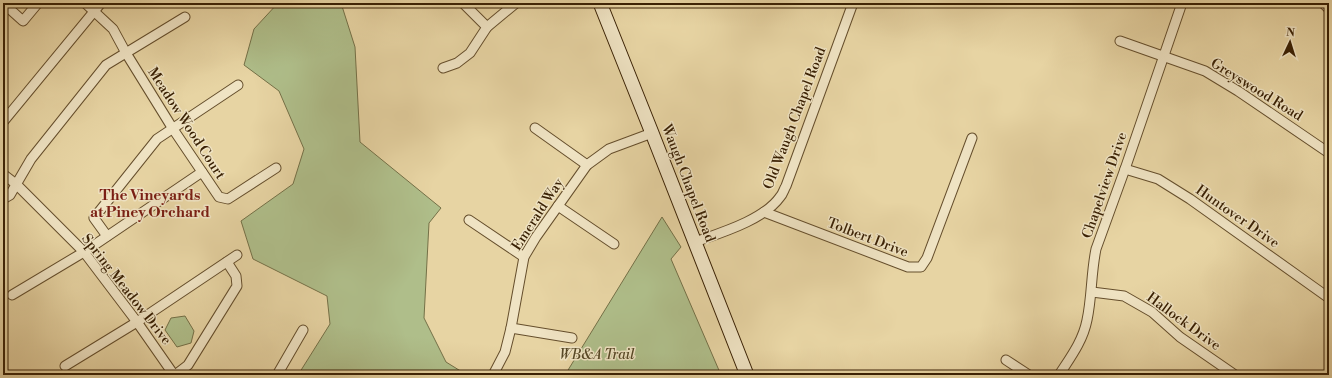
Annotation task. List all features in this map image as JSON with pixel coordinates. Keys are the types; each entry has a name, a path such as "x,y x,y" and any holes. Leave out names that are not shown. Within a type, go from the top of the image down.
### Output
{"main road":[{"name":"Waugh Chapel Road","path":"600,3 747,375"}],"street":[{"path":"3,3 23,21 38,3"},
{"name":"Meadow Wood Court","path":"85,3 113,29 126,53 173,129 219,197 228,199 276,168"},
{"path":"3,122 101,3"},
{"path":"463,3 487,27"},
{"path":"443,68 457,63 470,53 487,27 516,3"},
{"name":"Old Waugh Chapel Road","path":"695,242 740,226 764,212 780,198 786,186 853,3"},
{"name":"Chapelview Drive","path":"1059,375 1079,344 1087,321 1092,292 1093,263 1096,249 1126,169 1163,55 1182,3"},
{"path":"1323,3 1329,9"},
{"path":"3,199 10,195 31,158 106,65 185,17"},
{"name":"Greyswood Road","path":"1120,41 1205,71 1238,91 1329,153"},
{"path":"107,236 94,218 157,140 238,85"},
{"path":"535,128 587,165"},
{"name":"Emerald Way","path":"493,375 505,352 524,257 536,237 587,165 610,149 652,133"},
{"name":"Tolbert Drive","path":"764,212 908,268 921,267 927,258 972,138"},
{"name":"Huntover Drive","path":"1126,169 1158,179 1184,195 1329,298"},
{"path":"12,295 84,252 202,172"},
{"name":"Spring Meadow Drive","path":"3,174 16,184 84,252 137,322 174,375"},
{"path":"558,206 614,244"},
{"path":"469,220 524,257"},
{"path":"65,366 137,322 237,254"},
{"path":"174,375 188,365 237,286 236,276 226,262"},
{"name":"Hallock Drive","path":"1092,292 1124,296 1152,312 1180,337 1235,375"},
{"path":"511,328 572,338"},
{"path":"277,375 303,330"},
{"path":"1006,360 1028,375"}],"green space":[{"path":"278,3 341,3 355,47 360,142 441,208 429,223 424,318 446,362 467,375 298,375 330,324 327,296 253,259 241,221 293,184 304,149 279,91 244,65 254,29"},
{"name":"WB&A Trail","path":"662,217 681,247 671,259 721,375 565,375"},
{"path":"185,316 194,331 191,343 177,347 165,330 171,318"}],"district":[{"name":"The Vineyards at Piney Orchard","path":"150,204"}]}
